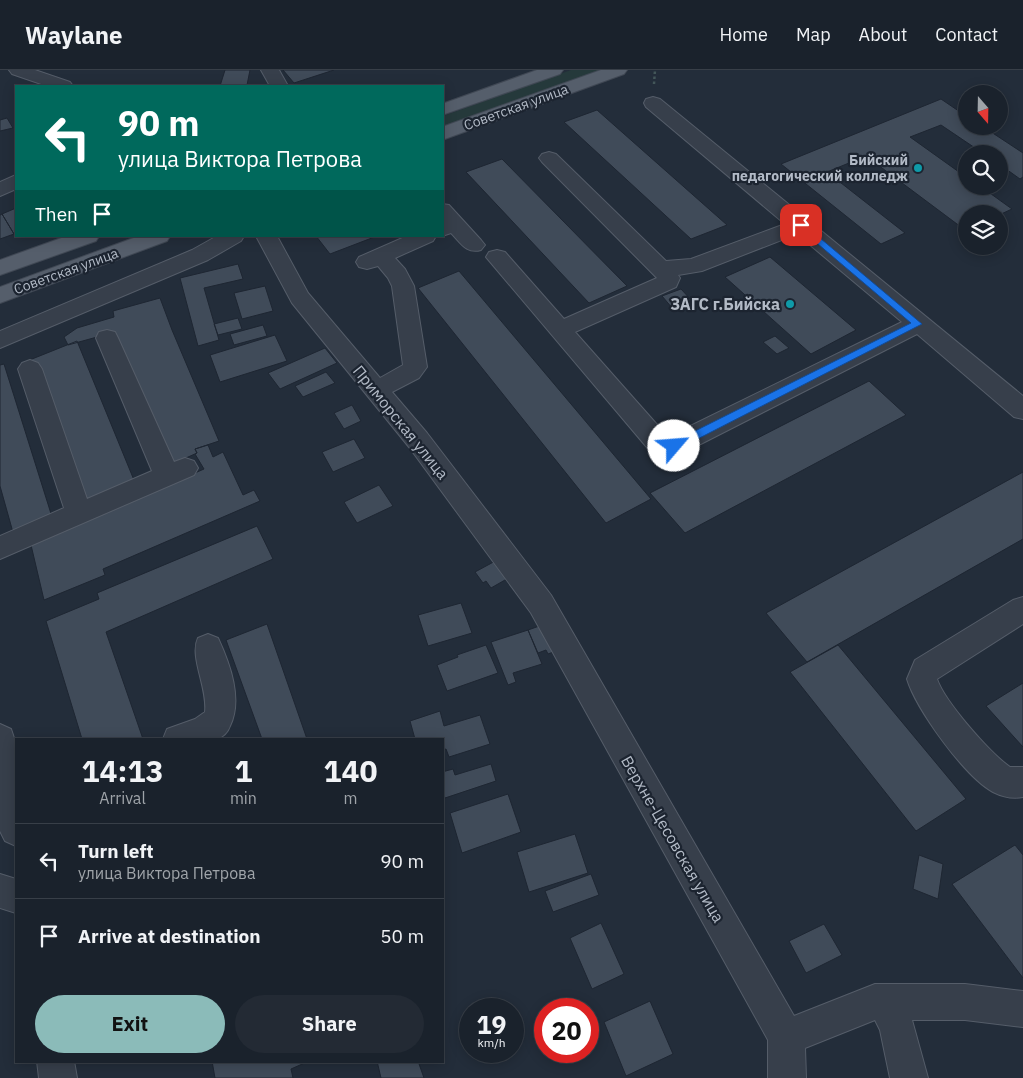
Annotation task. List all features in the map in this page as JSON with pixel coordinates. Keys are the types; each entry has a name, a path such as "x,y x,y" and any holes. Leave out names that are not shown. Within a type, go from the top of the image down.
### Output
{"main road":[{"name":"Советская улица","path":"444,109 554,70"},
{"name":"Советская улица","path":"444,133 618,70"},
{"name":"Советская улица","path":"0,268 86,237"},
{"name":"Советская улица","path":"0,294 157,237"}],"street":[{"path":"18,70 61,85"},
{"path":"270,70 278,85"},
{"path":"653,103 1023,410"},
{"path":"550,158 669,278 668,282 560,330"},
{"path":"446,221 474,245"},
{"path":"661,269 694,266 801,225"},
{"path":"0,340 200,255 232,237"},
{"name":"Приморская улица","path":"267,237 300,298 418,440 541,604"},
{"path":"376,390 411,372 415,367 403,286 397,274 374,259 424,237"},
{"path":"497,257 659,444 664,447 674,446 918,324"},
{"path":"0,548 176,472 107,338"},
{"path":"30,369 79,513"},
{"name":"Верхне-Цесовская улица","path":"541,604 786,1037 787,1078"},
{"path":"1023,609 925,669 922,679 928,695 942,715 990,771 1004,782 1023,782"},
{"path":"181,738 209,728 218,720 222,709 208,647"},
{"path":"0,738 15,812"},
{"path":"0,891 15,896"},
{"path":"786,1037 875,1002 965,1002 1023,1009"},
{"path":"888,1002 898,1030 909,1078"},
{"path":"55,1063 58,1078"}],"green space":[{"path":"571,70 606,70 444,129 444,116"}],"building":[{"path":"225,70 250,70 247,85 220,85"},
{"path":"283,70 334,70 294,83"},
{"name":"Бийский педагогический колледж","path":"941,99 958,111 958,135 996,135 1023,153 1023,177 1020,179 1008,170 1008,145 971,145 941,125 910,137 958,171 958,195 993,195 1006,205 958,205 958,225 866,156 827,172 905,233 881,244 781,164"},
{"path":"597,110 727,225 691,239 564,122"},
{"path":"7,118 13,128 0,131 0,120"},
{"path":"502,159 627,286 589,303 466,172"},
{"path":"15,208 15,234 14,234 2,214"},
{"path":"2,214 14,234 0,239 0,215"},
{"path":"317,237 374,237 330,254"},
{"name":"ЗАГС г.Бийска","path":"770,257 856,330 811,354 725,277"},
{"path":"238,264 243,279 204,288 219,340 198,346 180,278"},
{"path":"459,271 651,499 606,523 418,288"},
{"path":"265,286 273,311 242,319 234,293"},
{"path":"681,289 693,302 673,309 662,296"},
{"path":"160,298 219,441 195,449 197,453 166,467 108,334 68,345 64,337 77,328 114,317 113,311"},
{"path":"238,318 242,329 218,335 214,324"},
{"path":"263,325 267,336 234,345 230,334"},
{"path":"275,335 287,361 220,382 210,355"},
{"path":"775,336 789,348 777,354 763,342"},
{"path":"77,341 136,485 84,507 27,361"},
{"path":"325,348 337,363 280,389 268,373"},
{"path":"4,364 53,520 14,536 0,486 0,365"},
{"path":"326,372 335,383 303,397 295,386"},
{"path":"869,381 906,415 685,533 650,493"},
{"path":"352,405 361,421 344,429 334,413"},
{"path":"354,439 365,458 333,472 322,452"},
{"path":"208,445 213,457 223,452 243,495 254,490 260,501 103,569 105,575 44,600 31,545 204,469 195,454 197,453 195,449"},
{"path":"1023,472 1023,539 807,662 766,613"},
{"path":"379,485 393,506 357,523 344,502"},
{"path":"257,526 273,559 106,632 143,738 82,738 46,621 99,599 97,593"},
{"path":"499,559 512,576 491,588 486,581 483,583 475,572"},
{"path":"461,603 472,633 428,646 418,615"},
{"path":"267,624 307,738 262,738 226,640"},
{"path":"545,624 556,651 548,654 546,650 538,653 528,630"},
{"path":"528,630 542,664 513,673 516,682 508,685 491,642"},
{"path":"486,645 498,673 447,691 437,665 458,657 457,655"},
{"path":"838,645 966,799 916,831 790,672"},
{"path":"1023,683 1023,747 986,706"},
{"path":"440,711 444,726 480,715 490,744 449,757 446,749 444,750 444,738 415,738 410,721"},
{"path":"491,764 496,781 445,798 444,771 453,769 455,775"},
{"path":"508,794 521,832 462,853 450,813"},
{"path":"575,834 588,873 529,892 517,852"},
{"path":"1015,845 1023,855 1023,978 952,884"},
{"path":"919,855 943,864 938,899 913,889"},
{"path":"591,874 599,895 553,912 545,891"},
{"path":"601,923 624,974 592,989 570,938"},
{"path":"824,924 842,955 806,973 789,941"},
{"path":"650,1001 673,1054 626,1076 604,1022"},
{"path":"212,1063 304,1063 291,1069 293,1078 215,1078"},
{"path":"377,1063 419,1063 424,1078 381,1078"}],"place":[{"name":"Бийский педагогический колледж","path":"918,168"},
{"name":"ЗАГС г.Бийска","path":"790,304"}],"route":[{"path":"674,446 918,324 801,225"}]}
